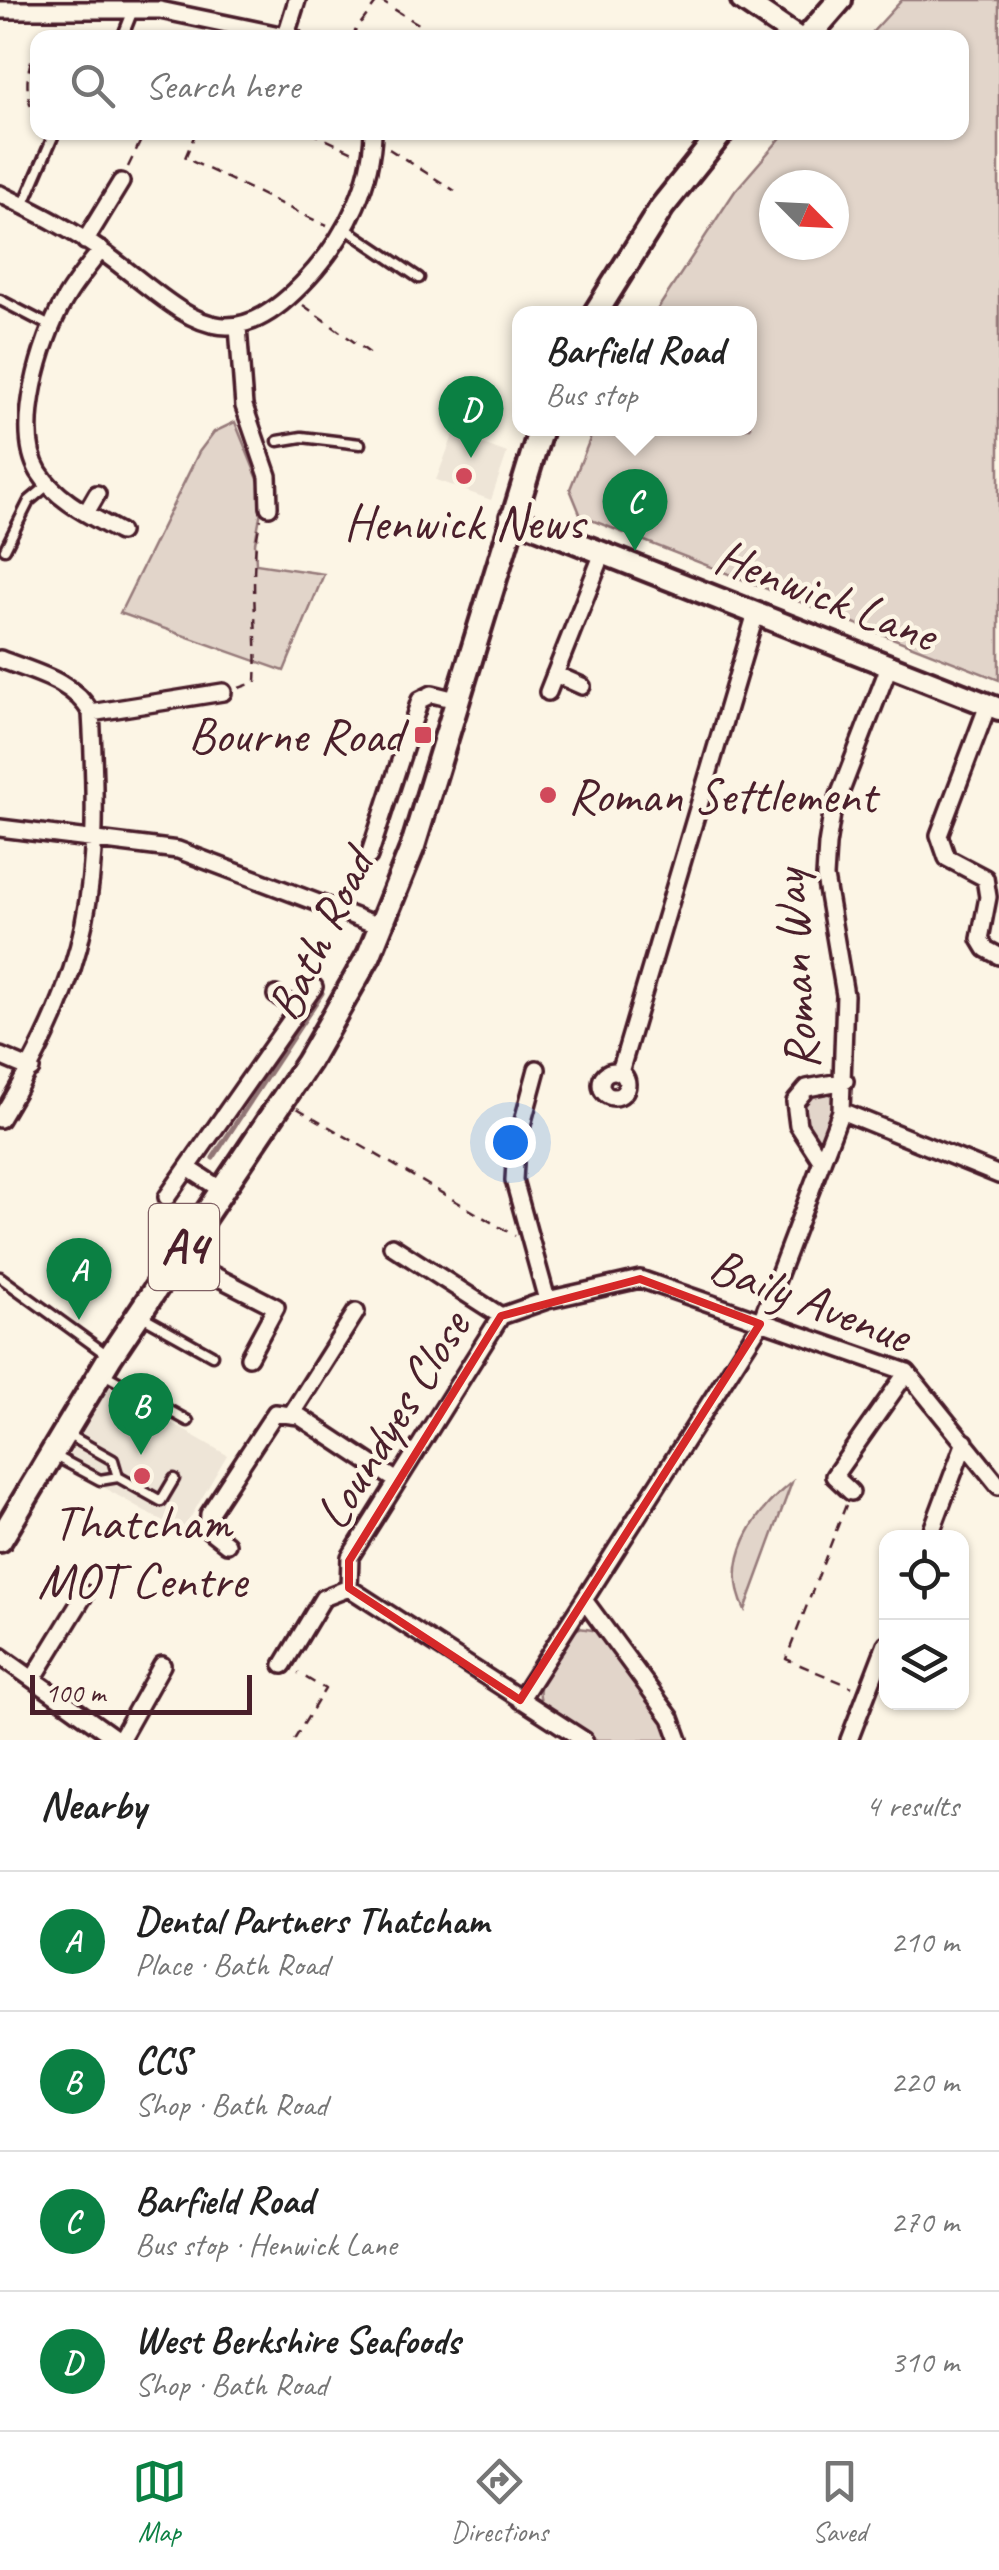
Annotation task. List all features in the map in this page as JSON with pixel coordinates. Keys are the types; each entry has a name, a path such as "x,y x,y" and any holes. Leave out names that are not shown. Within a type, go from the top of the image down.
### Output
{"main road":[{"path":"814,30 840,0"},
{"path":"600,306 662,207 716,140"},
{"name":"Bath Road","path":"0,1540 105,1364 224,1190 342,1006 382,927 413,846 537,436"}],"street":[{"path":"291,30 297,0"},
{"path":"742,0 786,30"},
{"path":"0,10 168,11 260,30"},
{"path":"204,30 206,19"},
{"path":"0,194 100,250 166,304 199,320 238,328 274,311 291,297 343,231 370,159 372,140"},
{"path":"85,241 121,182"},
{"path":"100,250 64,300 52,327 28,419 33,460 48,485 120,532"},
{"path":"238,328 244,406 270,486 269,508"},
{"path":"259,448 278,442"},
{"path":"86,513 97,494"},
{"name":"Henwick Lane","path":"511,517 993,707"},
{"path":"548,692 602,553"},
{"path":"620,1072 756,613"},
{"path":"0,659 69,687 91,712 96,838 92,887 72,978 30,1069 0,1119"},
{"name":"Roman Way","path":"890,664 832,814 827,845 825,877 845,995 841,1110 999,1175"},
{"path":"555,674 582,686"},
{"path":"91,712 224,692"},
{"name":"Bath Road","path":"369,856 420,700 432,694 456,700"},
{"path":"993,707 940,835 947,858 985,878 988,896 980,939 986,949 999,956"},
{"path":"0,828 178,850 382,927"},
{"name":"Bath Road","path":"167,1198 314,987"},
{"name":"Bath Road","path":"276,995 298,1008"},
{"path":"0,1056 30,1069"},
{"path":"537,1068 514,1163 517,1202 547,1300"},
{"path":"822,1162 798,1125 795,1102 807,1088 845,1080"},
{"path":"520,1700 760,1324 841,1110"},
{"path":"188,1168 224,1190"},
{"path":"392,1246 501,1316"},
{"path":"178,1257 276,1307 249,1357"},
{"name":"Baily Avenue","path":"547,1300 640,1279 760,1324 907,1372 999,1486"},
{"name":"Loundyes Close","path":"547,1300 501,1316 350,1557 348,1588 584,1740"},
{"path":"292,1413 356,1312"},
{"path":"851,1492 834,1476 907,1372"},
{"path":"227,1544 208,1529 209,1514 275,1412 292,1413 398,1481"},
{"path":"931,1530 965,1442"},
{"path":"284,1664 323,1598 348,1588"},
{"path":"33,1679 85,1594"},
{"path":"584,1600 671,1718 680,1740"},
{"path":"0,1656 119,1740 162,1665"},
{"path":"849,1740 879,1662"}],"lane":[{"path":"125,30 133,10"},
{"path":"23,206 51,140"},
{"path":"343,231 419,278"},
{"path":"0,300 52,327"},
{"path":"278,442 302,437 360,444"},
{"path":"5,550 30,500 48,485"},
{"path":"0,1277 105,1364 188,1421"},
{"path":"138,1314 212,1356"},
{"path":"64,1432 113,1460 118,1477"},
{"path":"51,1454 100,1480 118,1477 161,1500 174,1479"}],"path":[{"path":"356,30 379,0 425,30"},
{"path":"30,59 26,67 30,106"},
{"path":"26,67 30,69"},
{"path":"121,182 140,140"},
{"path":"193,140 185,158 343,231"},
{"path":"328,140 370,159"},
{"path":"379,140 455,190"},
{"path":"291,297 371,354"},
{"path":"224,692 256,682 259,633 255,543 269,508"},
{"path":"283,1100 532,1246"},
{"path":"851,1492 786,1659 867,1694"},
{"path":"284,1664 325,1690 294,1740"}],"highlighted area":[{"path":"640,1279 760,1324 520,1700 349,1588 349,1561 501,1316"}],"shaded area":[{"path":"902,0 999,0 999,680 581,516 570,489 591,436 757,436 757,306 660,306 735,191 779,140 969,140 969,30 874,30"},
{"path":"235,422 264,494 255,543 256,564 324,574 284,671 120,613 199,452 214,432"},
{"path":"454,433 507,453 491,500 436,480"},
{"path":"845,1081 822,1162 795,1102"},
{"path":"109,1387 227,1455 182,1532 64,1465"},
{"path":"792,1482 745,1610 737,1574 745,1540 765,1508"},
{"path":"579,1628 599,1631 669,1724 674,1740 597,1740 543,1705 543,1674 563,1642"}],"waterway":[{"path":"213,1158 322,993"}],"place":[{"name":"West Berkshire Seafoods","path":"471,458"},
{"name":"Henwick News","path":"464,476"},
{"name":"Barfield Road","path":"635,551"},
{"name":"Bourne Road","path":"423,735"},
{"name":"Roman Settlement","path":"548,795"},
{"name":"Dental Partners Thatcham","path":"79,1320"},
{"name":"CCS","path":"141,1455"},
{"name":"Thatcham MOT Centre","path":"142,1476"}]}
